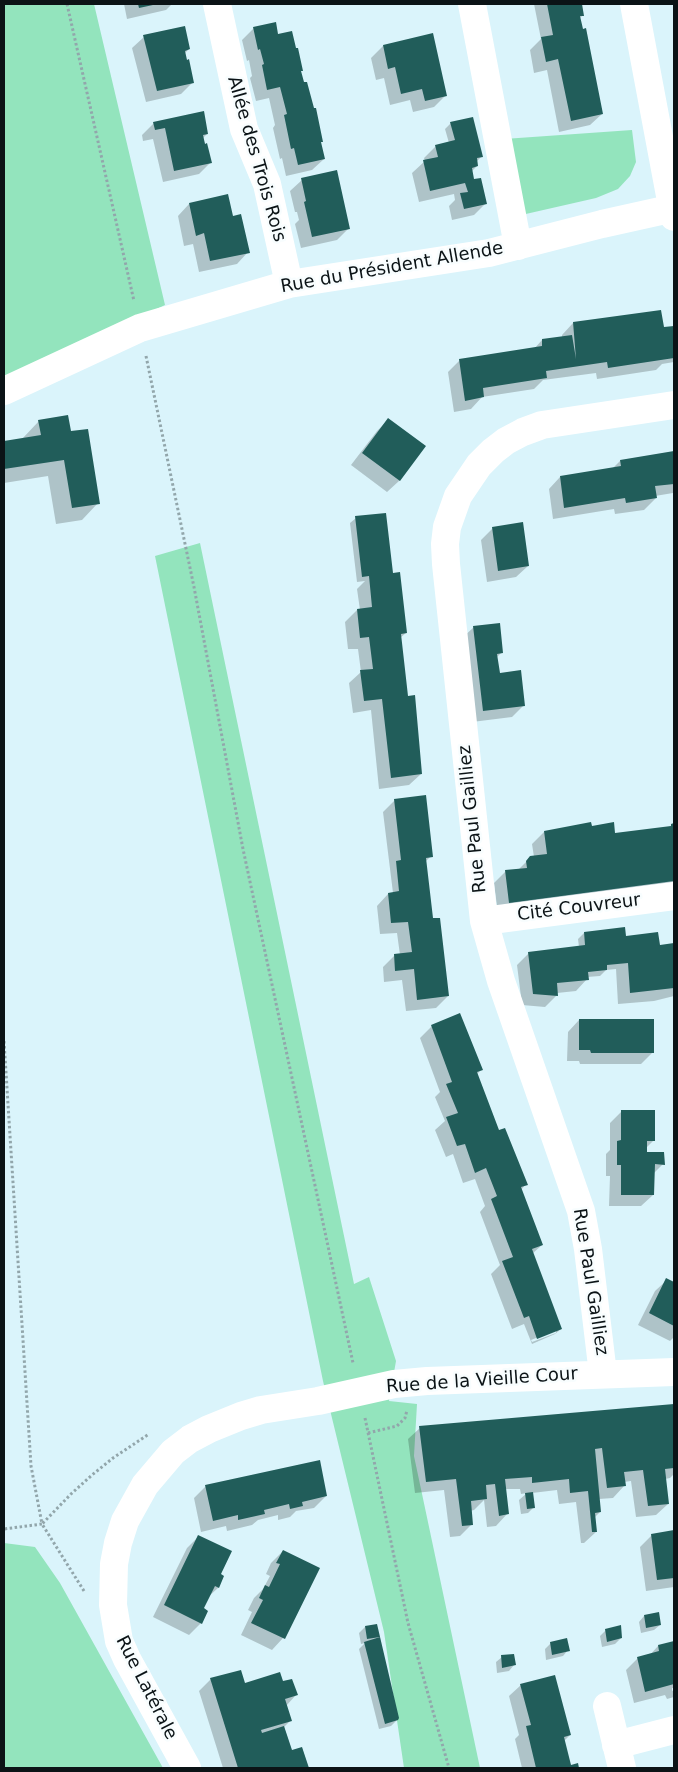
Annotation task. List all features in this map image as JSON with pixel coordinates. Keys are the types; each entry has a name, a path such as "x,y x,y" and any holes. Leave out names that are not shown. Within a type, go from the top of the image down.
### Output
{"street":[{"name":"Allée des Trois Rois","path":"217,4 244,129 267,184 289,284"},
{"path":"472,4 518,246"},
{"path":"634,4 674,211"},
{"name":"Rue du Président Allende","path":"4,391 140,328 289,284 311,279 417,265 518,246 602,224 674,211"},
{"name":"Rue Paul Gailliez","path":"603,1374 588,1249 581,1211 501,981 484,921 445,544 447,527 452,511 463,488 479,465 506,441 542,425 674,404"},
{"name":"Cité Couvreur","path":"484,921 674,896"},
{"name":"Rue de la Vieille Cour","path":"352,1382 411,1382 674,1372"},
{"name":"Rue Latérale","path":"187,1768 119,1641 113,1605 113,1584 118,1543 125,1521 134,1503 158,1468 173,1452 202,1432 224,1422 352,1382"},
{"path":"607,1706 619,1757 674,1730"}],"path":[{"path":"67,4 140,328 194,587 243,849 352,1382"},
{"path":"4,1041 31,1466 42,1524 4,1529"},
{"path":"364,1417 408,1623 449,1768"}],"green space":[{"path":"4,4 94,4 165,305 4,382"},
{"path":"632,130 636,162 630,176 618,189 596,198 517,216 504,139"},
{"path":"200,543 354,1284 369,1277 396,1361 389,1401 417,1404 414,1456 480,1768 404,1768 384,1632 323,1381 155,556"},
{"path":"4,1543 35,1547 60,1583 163,1768 4,1768"}],"building":[{"path":"138,4 153,4 153,5 139,8"},
{"path":"547,4 582,4 584,16 580,16 583,29 586,28 603,114 571,121 558,59 546,62 541,37 553,35"},
{"path":"276,22 278,34 292,31 296,48 298,48 304,82 307,82 314,108 316,108 325,159 298,165 294,148 291,149 284,115 287,114 280,87 267,90 262,65 264,64 260,49 258,50 253,27"},
{"path":"185,26 190,49 185,51 187,60 189,59 194,83 157,91 143,35"},
{"path":"433,33 447,96 425,101 422,89 401,94 395,67 388,69 383,45"},
{"path":"204,111 208,134 203,135 212,163 174,171 165,128 155,130 153,122"},
{"path":"473,117 483,157 477,158 478,166 472,168 474,179 481,178 487,204 464,209 460,193 468,192 465,183 430,191 423,160 438,157 435,145 455,140 450,122"},
{"path":"337,170 350,229 312,237 301,178"},
{"path":"228,194 233,216 241,214 250,253 210,261 204,233 196,236 189,203"},
{"path":"661,310 664,327 674,326 674,358 608,368 607,362 546,371 547,378 483,388 484,397 465,401 459,359 542,346 542,339 572,335 576,359 573,322"},
{"path":"68,415 71,431 88,429 100,504 72,508 64,460 4,469 4,441 41,435 38,420"},
{"path":"388,418 426,446 400,481 362,453"},
{"path":"674,451 674,484 655,486 657,498 626,503 625,498 564,508 560,476 621,466 620,460"},
{"path":"386,513 393,573 400,572 407,633 401,634 408,696 415,695 422,774 391,778 382,699 364,701 360,670 373,669 369,637 360,638 357,609 372,607 369,576 362,577 355,516"},
{"path":"523,522 529,566 498,571 492,527"},
{"path":"500,623 503,653 497,654 500,673 521,670 525,706 483,711 473,626"},
{"path":"426,795 433,857 426,858 433,918 440,918 449,996 417,1000 414,969 395,971 394,954 412,952 408,922 391,923 388,893 399,891 396,861 401,860 394,799"},
{"path":"591,822 592,826 614,822 615,833 671,826 674,823 674,881 509,903 505,870 527,868 526,861 530,856 547,854 544,831"},
{"path":"625,927 626,936 658,932 660,945 674,943 674,988 630,993 628,963 607,965 607,970 588,972 589,980 557,983 558,996 533,994 528,952 585,945 584,932"},
{"path":"460,1013 483,1070 477,1072 499,1130 505,1128 528,1185 521,1187 543,1245 532,1249 562,1329 537,1339 529,1316 524,1318 502,1261 513,1257 491,1199 497,1196 486,1168 475,1173 465,1144 457,1146 446,1117 458,1113 446,1084 452,1082 431,1025"},
{"path":"579,1019 654,1019 654,1053 591,1053 590,1050 579,1050"},
{"path":"621,1110 655,1110 655,1141 647,1141 647,1152 664,1152 665,1165 655,1164 654,1195 621,1195 621,1165 617,1165 617,1141 621,1140"},
{"path":"666,1278 674,1282 674,1326 649,1313"},
{"path":"674,1404 674,1468 665,1469 669,1504 648,1506 643,1470 624,1472 626,1486 607,1488 602,1448 595,1449 601,1512 595,1513 597,1532 592,1532 588,1491 570,1493 569,1479 532,1483 532,1477 505,1479 509,1514 499,1516 495,1484 486,1485 487,1499 471,1501 473,1525 462,1526 456,1479 426,1482 419,1426"},
{"path":"320,1460 327,1496 302,1502 303,1506 290,1509 289,1504 264,1510 265,1514 238,1520 238,1515 213,1521 205,1485"},
{"path":"533,1492 535,1508 527,1509 525,1493"},
{"path":"674,1530 674,1578 657,1580 651,1534"},
{"path":"198,1535 232,1551 221,1574 224,1576 219,1588 215,1586 204,1608 208,1611 202,1624 164,1605"},
{"path":"283,1550 320,1568 285,1639 251,1623 263,1600 259,1598 265,1585 269,1587 280,1564 276,1563"},
{"path":"659,1612 661,1625 646,1628 644,1615"},
{"path":"377,1624 399,1718 385,1724 364,1642 380,1637 367,1639 365,1626"},
{"path":"621,1625 622,1638 607,1642 605,1629"},
{"path":"567,1638 570,1651 552,1655 550,1642"},
{"path":"674,1641 674,1684 645,1692 637,1657 659,1651 658,1645"},
{"path":"514,1654 516,1665 502,1668 501,1655"},
{"path":"241,1670 245,1683 280,1672 283,1681 292,1679 298,1695 285,1699 292,1721 261,1730 262,1733 284,1726 292,1750 302,1747 309,1768 238,1768 210,1678"},
{"path":"555,1675 571,1735 564,1737 571,1765 578,1763 579,1768 536,1768 526,1726 531,1725 520,1684"}]}
